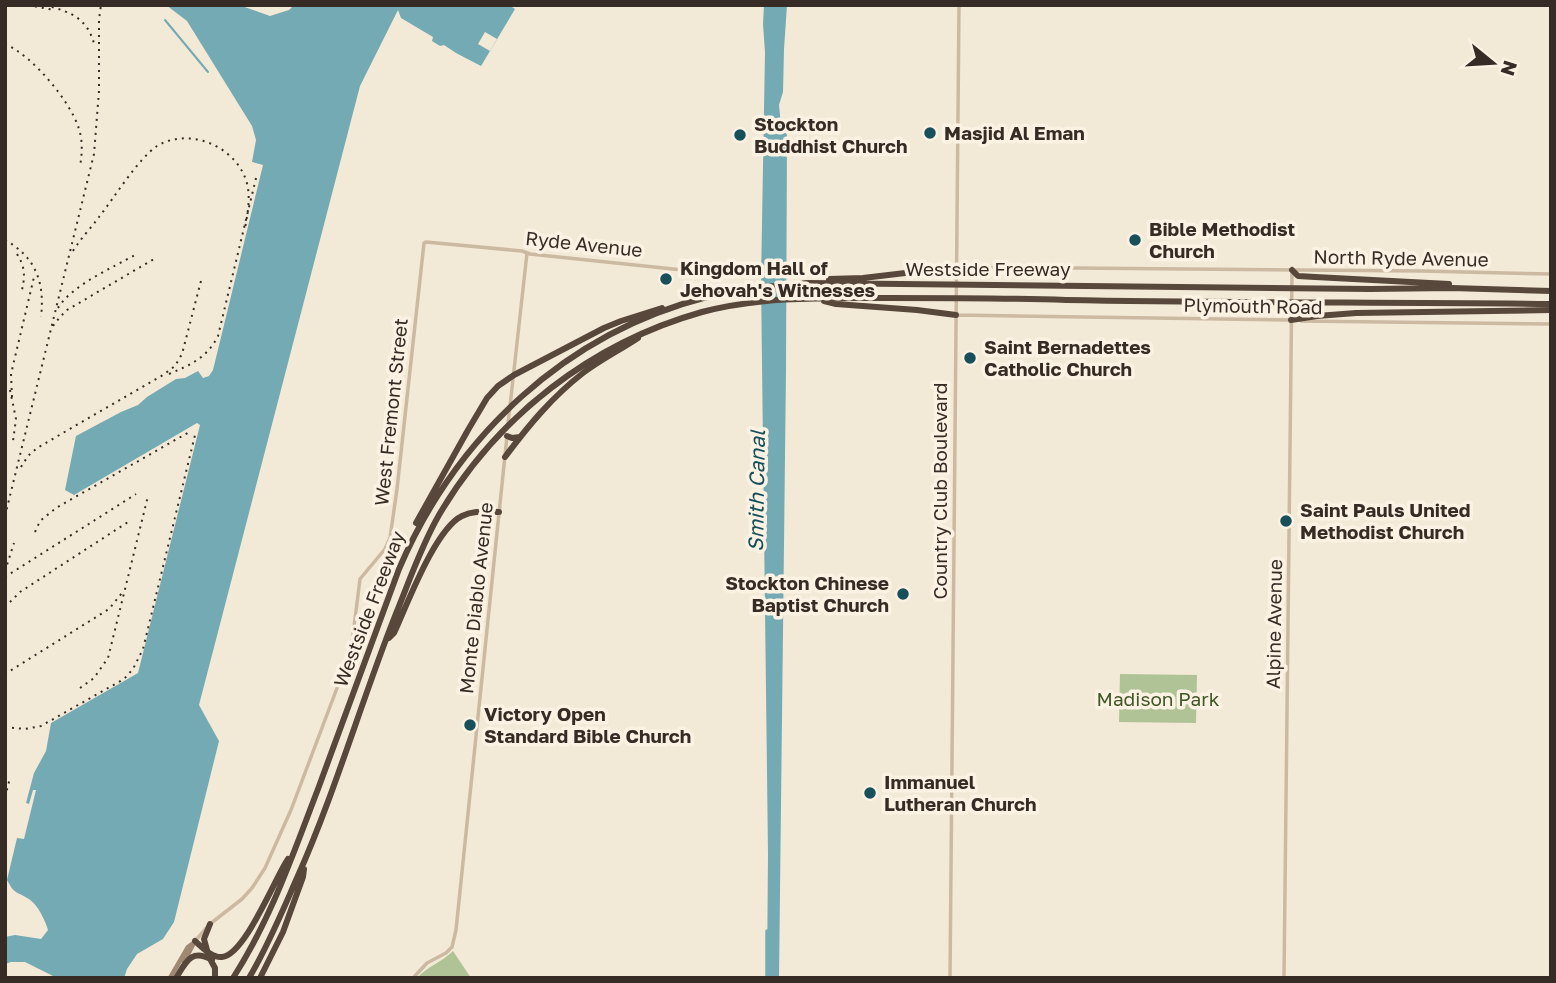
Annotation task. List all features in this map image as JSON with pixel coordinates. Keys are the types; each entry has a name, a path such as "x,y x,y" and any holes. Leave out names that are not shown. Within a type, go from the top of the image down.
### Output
{"highway":[{"path":"807,283 956,267"},
{"path":"1292,270 1298,276 1551,291"},
{"name":"Westside Freeway","path":"233,978 265,923 399,569 413,536 435,498 458,464 503,412 568,360 606,337 691,302 738,290 807,283 1370,289 1453,286"},
{"name":"Westside Freeway","path":"249,978 272,936 305,864 413,571 429,534 452,495 481,455 503,435 520,414 563,378 626,341 655,328 705,312 739,304 795,298 1457,303 1474,307 1551,304"},
{"path":"812,298 836,304 956,315"},
{"path":"413,536 415,526 431,494 487,398 498,386 528,367 621,321 653,310 691,302"},
{"path":"1292,320 1356,313 1453,311 1474,307 1551,310"},
{"path":"505,457 554,399 583,373 655,328"},
{"path":"503,435 520,437"},
{"path":"385,642 394,633 445,531 456,520 472,512 499,512"},
{"path":"194,943 220,958 233,952 261,911 288,862"},
{"path":"260,978 289,916 305,864"},
{"path":"208,951 204,939 210,924"},
{"path":"194,943 212,960 216,971 215,978"},
{"path":"176,978 189,958 204,956 212,960"}],"main road":[{"name":"West Fremont Street","path":"170,978 188,947 194,943"},
{"name":"West Fremont Street","path":"176,978 194,943"}],"street":[{"name":"Country Club Boulevard","path":"950,978 958,5"},
{"name":"Ryde Avenue","path":"423,246 426,242 692,271 744,267"},
{"name":"West Fremont Street","path":"194,943 210,924 244,897 265,868 291,810 351,650 360,579 385,550 390,538 423,246"},
{"name":"Monte Diablo Avenue","path":"413,978 427,963 452,947 456,930 505,457 503,435 514,375 527,253"},
{"name":"North Ryde Avenue","path":"956,267 1551,274"},
{"name":"Alpine Avenue","path":"1284,978 1292,270"},
{"name":"Plymouth Road","path":"956,315 1551,324"},
{"path":"515,361 528,367"}],"green space":[{"name":"Madison Park","path":"1120,674 1197,675 1196,723 1119,722"},
{"path":"453,951 471,978 417,978 426,970"}],"water":[{"path":"166,5 239,5 270,16 289,10 294,5 509,5 515,9 481,66 432,41 433,37 401,18 398,10 360,86 199,705 219,741 174,922 163,939 137,954 124,978 57,978 25,962 5,964 5,937 15,935 41,939 48,930 35,905 14,890 7,880 17,838 24,839 36,790 33,790 29,804 26,803 34,773 46,751 51,723 138,673 200,425 197,423 74,495 65,490 76,436 138,405 176,379 185,378 198,371 203,378 209,376 213,370 263,165 252,162 256,140 252,126 187,21"},
{"path":"764,5 787,5 783,92 779,105 781,125 787,135 779,978 767,978 761,281"}],"pier":[{"path":"485,32 497,39 490,51 478,44"}],"waterway":[{"path":"165,20 208,72"},
{"name":"Smith Canal","path":"767,931 767,978"}],"railway":[{"path":"28,5 54,10"},
{"path":"45,5 63,10 83,23 95,47"},
{"path":"5,516 94,154 101,5"},
{"path":"5,44 27,58 49,80 68,106 80,134 80,167"},
{"path":"73,251 134,169 150,152 157,146 182,138 196,139 221,149 240,168 248,192 245,228"},
{"path":"169,374 203,355 218,336 257,174"},
{"path":"5,240 24,254 36,272 40,282 41,317"},
{"path":"17,254 24,273 21,294"},
{"path":"58,308 82,285 135,255"},
{"path":"53,326 67,310 154,259"},
{"path":"12,397 11,374 34,277"},
{"path":"21,467 37,448 175,366 182,354 202,277"},
{"path":"10,390 16,419 13,441"},
{"path":"35,532 40,521 56,508 191,431"},
{"path":"5,727 25,729 41,726 124,679 133,669 143,649 196,431"},
{"path":"5,577 136,494"},
{"path":"80,688 94,678 108,658 148,496"},
{"path":"5,607 20,592 128,522"},
{"path":"5,571 14,543"},
{"path":"5,674 109,609 122,593"},
{"path":"5,797 10,778"}],"place":[{"name":"Masjid Al Eman","path":"930,133"},
{"name":"Stockton Buddhist Church","path":"740,135"},
{"name":"Bible Methodist Church","path":"1135,240"},
{"name":"Kingdom Hall of Jehovah's Witnesses","path":"666,279"},
{"name":"Saint Bernadettes Catholic Church","path":"970,358"},
{"name":"Saint Pauls United Methodist Church","path":"1286,521"},
{"name":"Stockton Chinese Baptist Church","path":"903,594"},
{"name":"Victory Open Standard Bible Church","path":"470,725"},
{"name":"Immanuel Lutheran Church","path":"870,793"}]}
